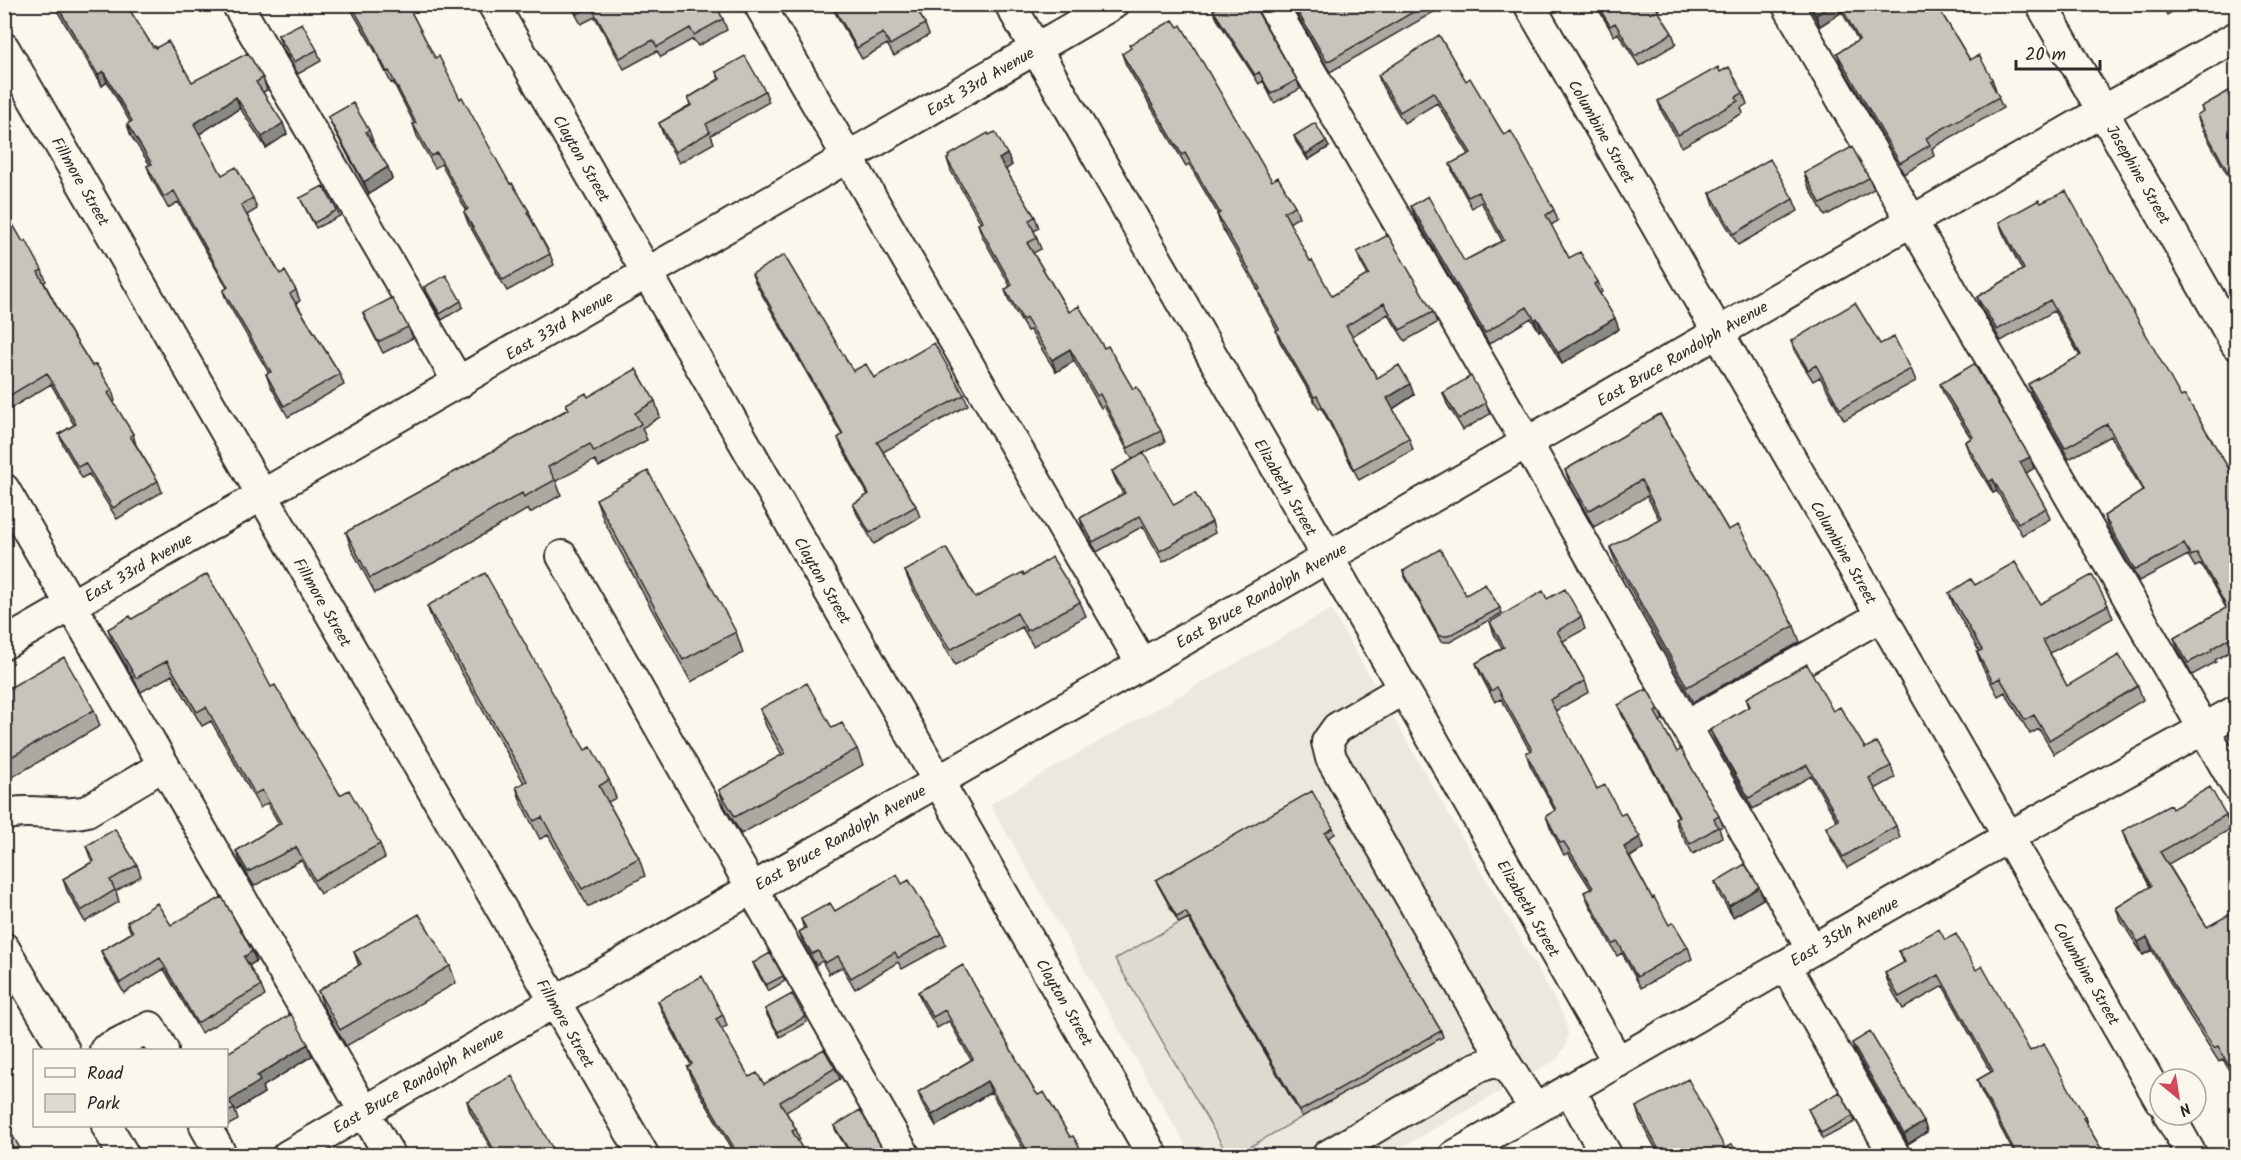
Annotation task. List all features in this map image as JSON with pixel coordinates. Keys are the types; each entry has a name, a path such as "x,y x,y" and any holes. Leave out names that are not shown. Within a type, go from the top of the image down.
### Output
{"street":[{"path":"237,4 459,383"},
{"name":"Clayton Street","path":"493,4 1153,1155"},
{"path":"759,4 1142,664"},
{"name":"Elizabeth Street","path":"1010,4 1618,1062"},
{"name":"East 33rd Avenue","path":"4,644 1113,4"},
{"path":"1270,4 1527,443 1812,950"},
{"name":"Columbine Street","path":"1529,4 2148,1079"},
{"path":"1787,4 2236,785"},
{"name":"Josephine Street","path":"2041,4 2236,344"},
{"name":"East Bruce Randolph Avenue","path":"287,1155 2103,111 2236,37"},
{"name":"Fillmore Street","path":"4,48 553,1002 644,1155"},
{"path":"4,489 390,1155"},
{"path":"562,556 905,1155"},
{"path":"1686,726 1881,616"},
{"path":"1403,689 1337,728 1327,742 1331,758 1507,1066 1535,1109"},
{"name":"East 35th Avenue","path":"1454,1155 2008,837 2236,711"},
{"path":"4,815 27,812 74,814 87,811 164,765"},
{"path":"4,948 63,1049"},
{"path":"1785,965 1895,1155"},
{"path":"110,1049 156,1039"},
{"path":"1327,1155 1476,1068 1493,1062 1507,1066"},
{"path":"1569,1089 1607,1155"},
{"path":"108,1127 124,1155"},
{"path":"206,1127 222,1155"},
{"path":"2176,1127 2192,1155"}],"shaded area":[{"path":"1331,609 1562,1012 1568,1033 1566,1045 1557,1059 1388,1155 1191,1155 990,804"}],"green space":[{"path":"1188,918 1302,1117 1236,1155 1228,1155 1115,959"}],"building":[{"path":"56,4 126,4 153,47 156,48 168,41 192,82 248,53 263,78 256,82 283,123 262,137 236,97 194,124 222,175 236,167 253,198 241,205 280,274 285,271 296,290 290,294 340,374 284,406 266,374 271,372 223,291 228,287 174,191 164,197 147,166 152,164 127,124 132,121 103,71 98,75"},
{"path":"351,4 407,4 435,58 439,56 460,99 462,97 510,184 512,183 529,211 527,212 550,254 503,280 464,212 468,209 437,153 431,156 413,124 416,123 389,71 387,72"},
{"path":"572,4 715,4 723,19 694,35 690,28 657,47 653,40 620,58 591,7 577,14"},
{"path":"832,4 914,4 925,24 890,45 883,33 857,48"},
{"path":"1223,4 1253,4 1297,80 1271,94 1259,72 1255,75 1213,10"},
{"path":"1293,4 1427,4 1327,62"},
{"path":"1597,4 1654,4 1672,33 1635,56 1615,23 1610,26"},
{"path":"1809,4 1833,4 1816,15"},
{"path":"1840,4 1936,4 1970,60 1979,55 1999,97 1926,138 1930,145 1900,163 1837,53 1859,40"},
{"path":"1173,20 1178,27 1181,25 1272,181 1278,177 1295,206 1284,212 1332,296 1369,274 1357,252 1388,235 1433,312 1400,330 1384,303 1346,326 1377,378 1399,365 1410,384 1387,398 1409,438 1354,469 1317,396 1314,397 1276,331 1279,329 1258,291 1260,289 1217,214 1220,213 1185,153 1182,155 1122,54 1131,48 1129,45"},
{"path":"302,23 317,50 294,62 278,35"},
{"path":"1439,35 1466,81 1470,78 1504,135 1511,131 1554,210 1546,215 1569,258 1580,252 1598,282 1594,284 1615,318 1558,353 1537,318 1535,320 1527,307 1485,333 1411,206 1428,196 1464,261 1504,240 1478,192 1468,197 1450,164 1471,153 1433,92 1400,112 1378,75"},
{"path":"745,56 765,91 706,124 710,132 675,152 659,123 692,105 688,98 720,79 716,72"},
{"path":"1718,67 1720,72 1729,67 1743,93 1736,97 1738,101 1678,135 1658,101"},
{"path":"2236,87 2236,187 2197,115 2203,111 2201,107"},
{"path":"353,103 369,130 366,132 388,167 364,182 328,117"},
{"path":"1315,123 1326,141 1306,154 1294,136"},
{"path":"995,132 1007,154 999,159 1035,217 1029,220 1037,238 1027,243 1069,312 1079,306 1104,348 1108,346 1133,389 1137,387 1161,431 1128,448 1100,394 1097,396 1070,349 1052,360 1026,318 1023,320 1005,290 1012,285 978,224 983,222 947,159 948,156 988,133 989,135"},
{"path":"1852,147 1869,178 1821,204 1804,173"},
{"path":"1770,159 1793,199 1734,234 1710,193"},
{"path":"323,186 337,210 314,223 300,198"},
{"path":"2066,191 2181,397 2185,395 2232,474 2236,486 2236,634 2211,649 2212,651 2188,663 2174,638 2226,608 2197,553 2191,556 2184,544 2135,570 2104,516 2144,490 2107,424 2065,448 2028,384 2081,355 2050,300 1997,330 1977,297 2024,269 1999,222 2039,200 2041,203"},
{"path":"4,209 23,242 26,240 42,270 38,272 67,326 92,366 96,364 112,390 108,393 133,434 130,436 158,481 113,508 85,463 78,467 59,434 76,424 47,373 4,399"},
{"path":"784,255 853,371 866,364 874,378 934,343 964,395 877,442 916,506 870,533 853,504 869,494 838,438 843,434 752,274"},
{"path":"446,275 461,301 440,314 424,287"},
{"path":"392,298 408,327 378,342 363,313"},
{"path":"1855,303 1880,344 1894,337 1911,369 1840,409 1816,365 1808,370 1791,341"},
{"path":"1974,364 2030,457 2020,462 2046,508 2018,523 1993,479 1989,482 1965,442 1973,437 1940,384"},
{"path":"636,369 655,401 635,413 641,424 594,452 590,444 548,467 555,480 524,497 522,493 437,543 370,578 346,532 569,409 566,404 586,393 588,397"},
{"path":"1471,376 1486,403 1459,419 1443,393"},
{"path":"1660,414 1728,530 1738,525 1794,626 1687,687 1610,547 1661,518 1641,480 1588,511 1565,470"},
{"path":"1144,453 1174,505 1195,493 1212,522 1160,551 1140,516 1093,542 1080,518 1125,493 1112,471"},
{"path":"648,471 736,632 683,660 596,499"},
{"path":"946,548 975,598 1023,572 1024,575 1052,557 1080,602 1027,631 1017,613 950,650 905,571"},
{"path":"1440,549 1466,595 1485,584 1500,608 1448,636 1439,636 1403,571"},
{"path":"2015,562 2040,604 2092,575 2108,605 2043,640 2067,686 2119,655 2138,686 2049,740 2034,715 2025,720 2000,678 1993,682 1977,652 1982,650 1949,593 1971,579 1975,585"},
{"path":"485,573 585,750 591,747 609,780 599,786 639,858 582,889 542,817 534,821 516,787 527,781 427,606"},
{"path":"207,574 271,687 275,685 340,795 349,790 380,844 315,880 296,847 248,872 236,851 281,823 262,790 255,794 206,707 197,712 167,661 136,678 108,629 130,616 132,619"},
{"path":"1565,589 1581,617 1557,631 1585,681 1550,700 1597,789 1605,785 1621,815 1625,813 1640,837 1624,847 1669,925 1673,922 1688,947 1637,977 1618,942 1613,944 1584,892 1593,888 1564,842 1560,843 1546,816 1556,810 1526,753 1532,750 1497,687 1491,691 1476,663 1504,647 1490,622 1543,591 1547,599"},
{"path":"64,657 94,710 4,761 4,691"},
{"path":"1807,664 1833,711 1840,707 1865,748 1877,742 1891,766 1869,778 1896,826 1843,857 1826,827 1839,820 1807,765 1749,798 1710,730 1750,706 1746,698"},
{"path":"807,683 832,728 842,723 857,749 735,817 719,790 785,753 760,709"},
{"path":"1647,689 1659,710 1655,712 1677,752 1681,749 1719,816 1714,819 1718,827 1690,844 1675,818 1679,816 1618,705"},
{"path":"2210,787 2226,815 2160,852 2207,927 2232,913 2236,921 2236,1079 2218,1046 2214,1048 2179,994 2147,937 2138,942 2116,908 2151,886 2122,831 2170,805 2172,809"},
{"path":"1312,791 1333,828 1325,833 1441,1031 1300,1111 1186,912 1177,917 1156,880"},
{"path":"115,829 137,865 110,880 115,890 81,911 63,879 94,861 86,846"},
{"path":"1745,864 1759,887 1729,906 1715,882"},
{"path":"897,874 902,884 909,880 942,934 898,958 895,952 851,978 838,956 825,963 818,951 812,954 799,932 806,928 801,919 830,903 835,911"},
{"path":"222,897 252,951 244,957 261,986 197,1023 160,958 120,983 101,951 133,932 127,922 157,903 171,925"},
{"path":"419,914 450,966 340,1030 318,991 361,964 354,952"},
{"path":"1939,929 1945,940 1956,934 1976,970 1982,966 2030,1051 2044,1044 2105,1155 2017,1155 1977,1080 1993,1071 1939,975 1899,997 1885,973 1905,962 1899,951"},
{"path":"770,953 783,976 766,985 753,963"},
{"path":"963,965 1034,1090 1038,1095 1044,1092 1070,1137 1073,1136 1084,1155 1026,1155 1029,1154 987,1081 932,1115 918,1092 973,1059 945,1010 933,1017 918,992"},
{"path":"702,976 723,1015 716,1019 749,1077 757,1073 764,1084 824,1049 835,1068 780,1102 796,1129 792,1131 806,1155 733,1155 737,1153 687,1067 692,1064 658,1001"},
{"path":"792,994 805,1017 778,1032 765,1009"},
{"path":"291,1014 308,1044 257,1076 260,1081 229,1101 234,1109 228,1112 228,1053"},
{"path":"1870,1032 1924,1122 1904,1134 1852,1043"},
{"path":"512,1076 556,1155 497,1155 467,1101"},
{"path":"1688,1079 1725,1148 1732,1144 1738,1155 1665,1155 1662,1151 1660,1152 1636,1107"},
{"path":"1840,1092 1853,1116 1821,1133 1808,1109"},
{"path":"860,1110 886,1155 852,1155 834,1126"},
{"path":"4,1122 14,1138 24,1155 4,1155"},
{"path":"1759,1149 1763,1155 1747,1155"}]}
